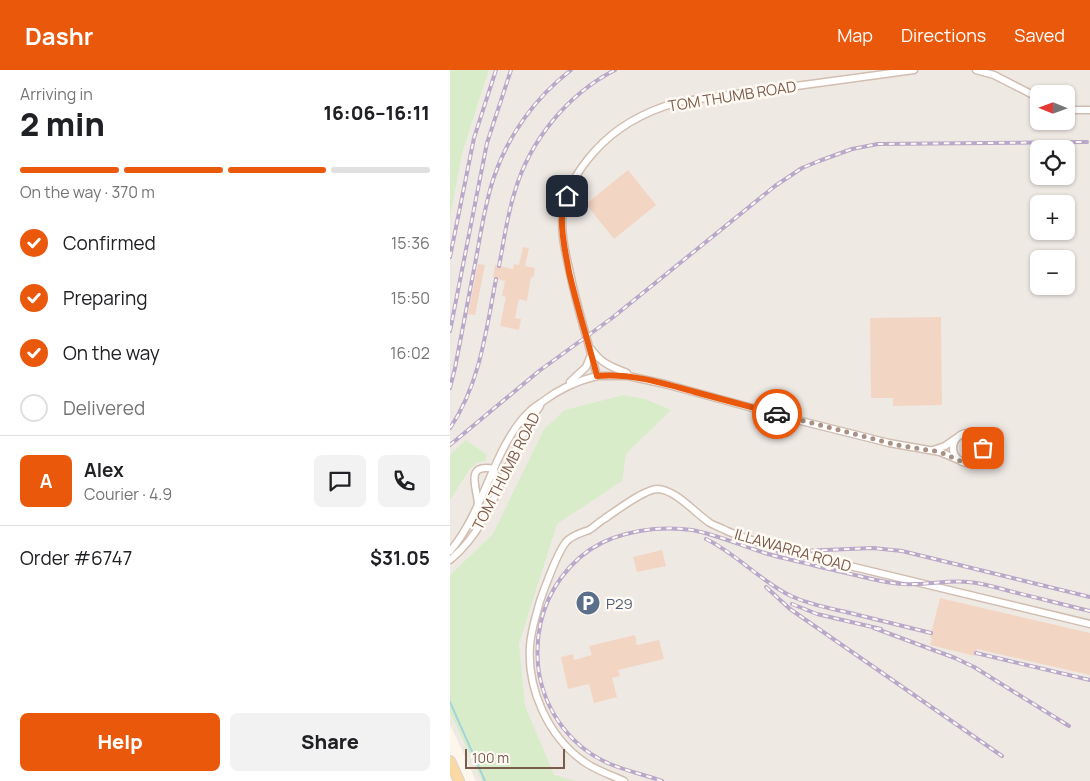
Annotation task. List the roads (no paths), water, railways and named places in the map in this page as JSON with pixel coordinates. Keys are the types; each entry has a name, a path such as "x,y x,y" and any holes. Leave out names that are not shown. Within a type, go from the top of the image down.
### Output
{"main road":[{"path":"450,760 459,781"}],"street":[{"name":"TOM THUMB ROAD","path":"450,551 463,533 506,444 519,424 530,411 559,390 574,382 597,376 578,308 567,259 562,218 563,208 576,175 584,163 606,140 618,130 645,114 678,102 914,70"},
{"path":"976,70 994,75 1030,93"},
{"path":"1075,110 1090,110"},
{"path":"590,348 604,363 637,378"},
{"path":"559,390 584,369 590,359 590,348"},
{"path":"597,376 620,375 665,384 889,443 940,452 965,463 975,461 980,457 983,448 981,441 968,433 958,436 945,446 929,450"},
{"name":"TOM THUMB ROAD","path":"450,560 472,539 490,506 526,427 542,403"},
{"path":"958,436 953,448 959,460"},
{"path":"478,505 474,475 482,469 494,469 496,483 490,506"},
{"name":"ILLAWARRA ROAD","path":"624,781 584,762 563,744 555,734 540,704 534,685 530,644 543,592 565,543 570,538 588,530 650,490 662,490 673,494 711,524 746,539 792,552 1090,624"}],"waterway":[{"path":"450,702 485,781"}],"railway":[{"path":"450,257 474,138 496,70"},
{"path":"450,331 487,143 511,70"},
{"path":"450,388 486,207 500,161 515,132 535,105 546,92 571,70"},
{"path":"499,266 512,200 530,154 553,120 567,105 598,80 615,70"},
{"path":"450,445 539,371 612,318 775,186 802,168 852,149 878,144 1087,142"},
{"path":"450,428 460,411 475,375 485,337 496,279"},
{"path":"662,781 610,764 584,749 573,739 555,715 548,702 539,673 538,635 548,599 554,588 580,557 591,549 614,538 654,529 692,530 774,556 881,581 906,584 954,581 974,583 1090,611"},
{"path":"706,539 728,552 769,583 798,599 931,633"},
{"path":"778,552 873,548 902,551 1090,597"},
{"path":"766,587 790,609 1002,756"},
{"path":"792,604 817,614 881,629"},
{"path":"874,628 974,667 1069,726"},
{"path":"976,653 1090,680"}],"place":[{"name":"P29","path":"588,603"}]}
